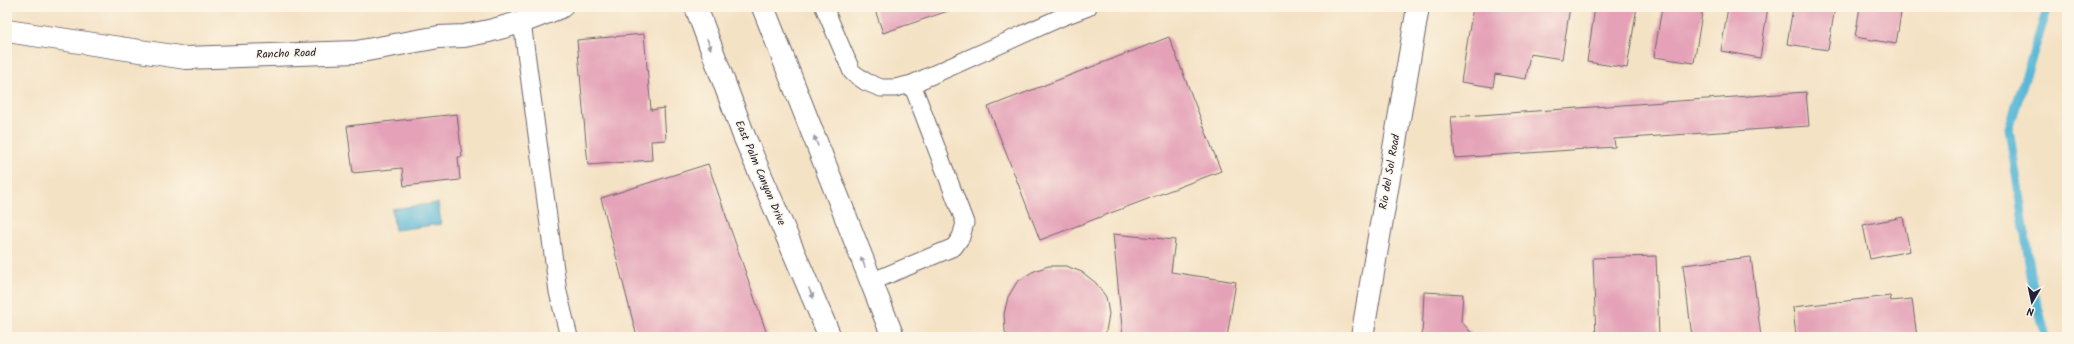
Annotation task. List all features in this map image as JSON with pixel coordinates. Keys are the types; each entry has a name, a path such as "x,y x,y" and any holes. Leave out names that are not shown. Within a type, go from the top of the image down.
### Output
{"street":[{"name":"Rancho Road","path":"7,31 186,58 356,52 439,37 464,36 522,22 561,7"},
{"name":"East Palm Canyon Drive","path":"696,7 744,136 830,337"},
{"path":"763,7 893,337"},
{"name":"Rio del Sol Road","path":"1362,337 1418,7"}],"lane":[{"path":"824,7 852,72 866,82 881,88 895,88 912,84 1064,16 1088,7"},
{"path":"522,22 558,292 569,337"},
{"path":"871,282 954,247 961,237 965,222 912,84"}],"water":[{"path":"438,203 441,224 395,230 392,209"}],"building":[{"path":"874,7 960,7 883,33"},
{"path":"1473,7 1570,7 1562,59 1530,54 1526,79 1495,74 1493,87 1461,82"},
{"path":"1595,7 1637,7 1627,68 1587,62"},
{"path":"1662,7 1703,7 1694,63 1654,57"},
{"path":"1728,7 1768,7 1760,58 1721,51"},
{"path":"1793,7 1835,7 1828,50 1787,44"},
{"path":"1860,7 1902,7 1896,44 1855,37"},
{"path":"644,34 651,110 664,108 666,140 651,141 652,160 588,165 577,40"},
{"path":"1169,37 1221,171 1040,240 988,107"},
{"path":"1806,92 1809,126 1614,139 1615,147 1455,158 1451,117"},
{"path":"457,114 462,157 458,157 460,180 404,186 402,168 353,173 347,126"},
{"path":"708,164 768,337 637,337 601,198"},
{"path":"1903,217 1910,251 1870,259 1863,225"},
{"path":"1113,234 1175,240 1171,272 1236,282 1227,337 1123,337"},
{"path":"1656,256 1659,337 1596,337 1593,258"},
{"path":"1751,257 1761,337 1692,337 1683,265"},
{"path":"1048,266 1066,266 1082,272 1096,283 1106,297 1109,314 1105,337 1008,337 1005,332 1004,314 1008,297 1017,282 1032,272"},
{"path":"1424,292 1463,294 1461,321 1475,337 1422,337"},
{"path":"1890,296 1891,301 1912,299 1917,337 1796,337 1793,307"}],"waterway":[{"path":"2046,337 2033,288 2009,128 2048,7"}]}
